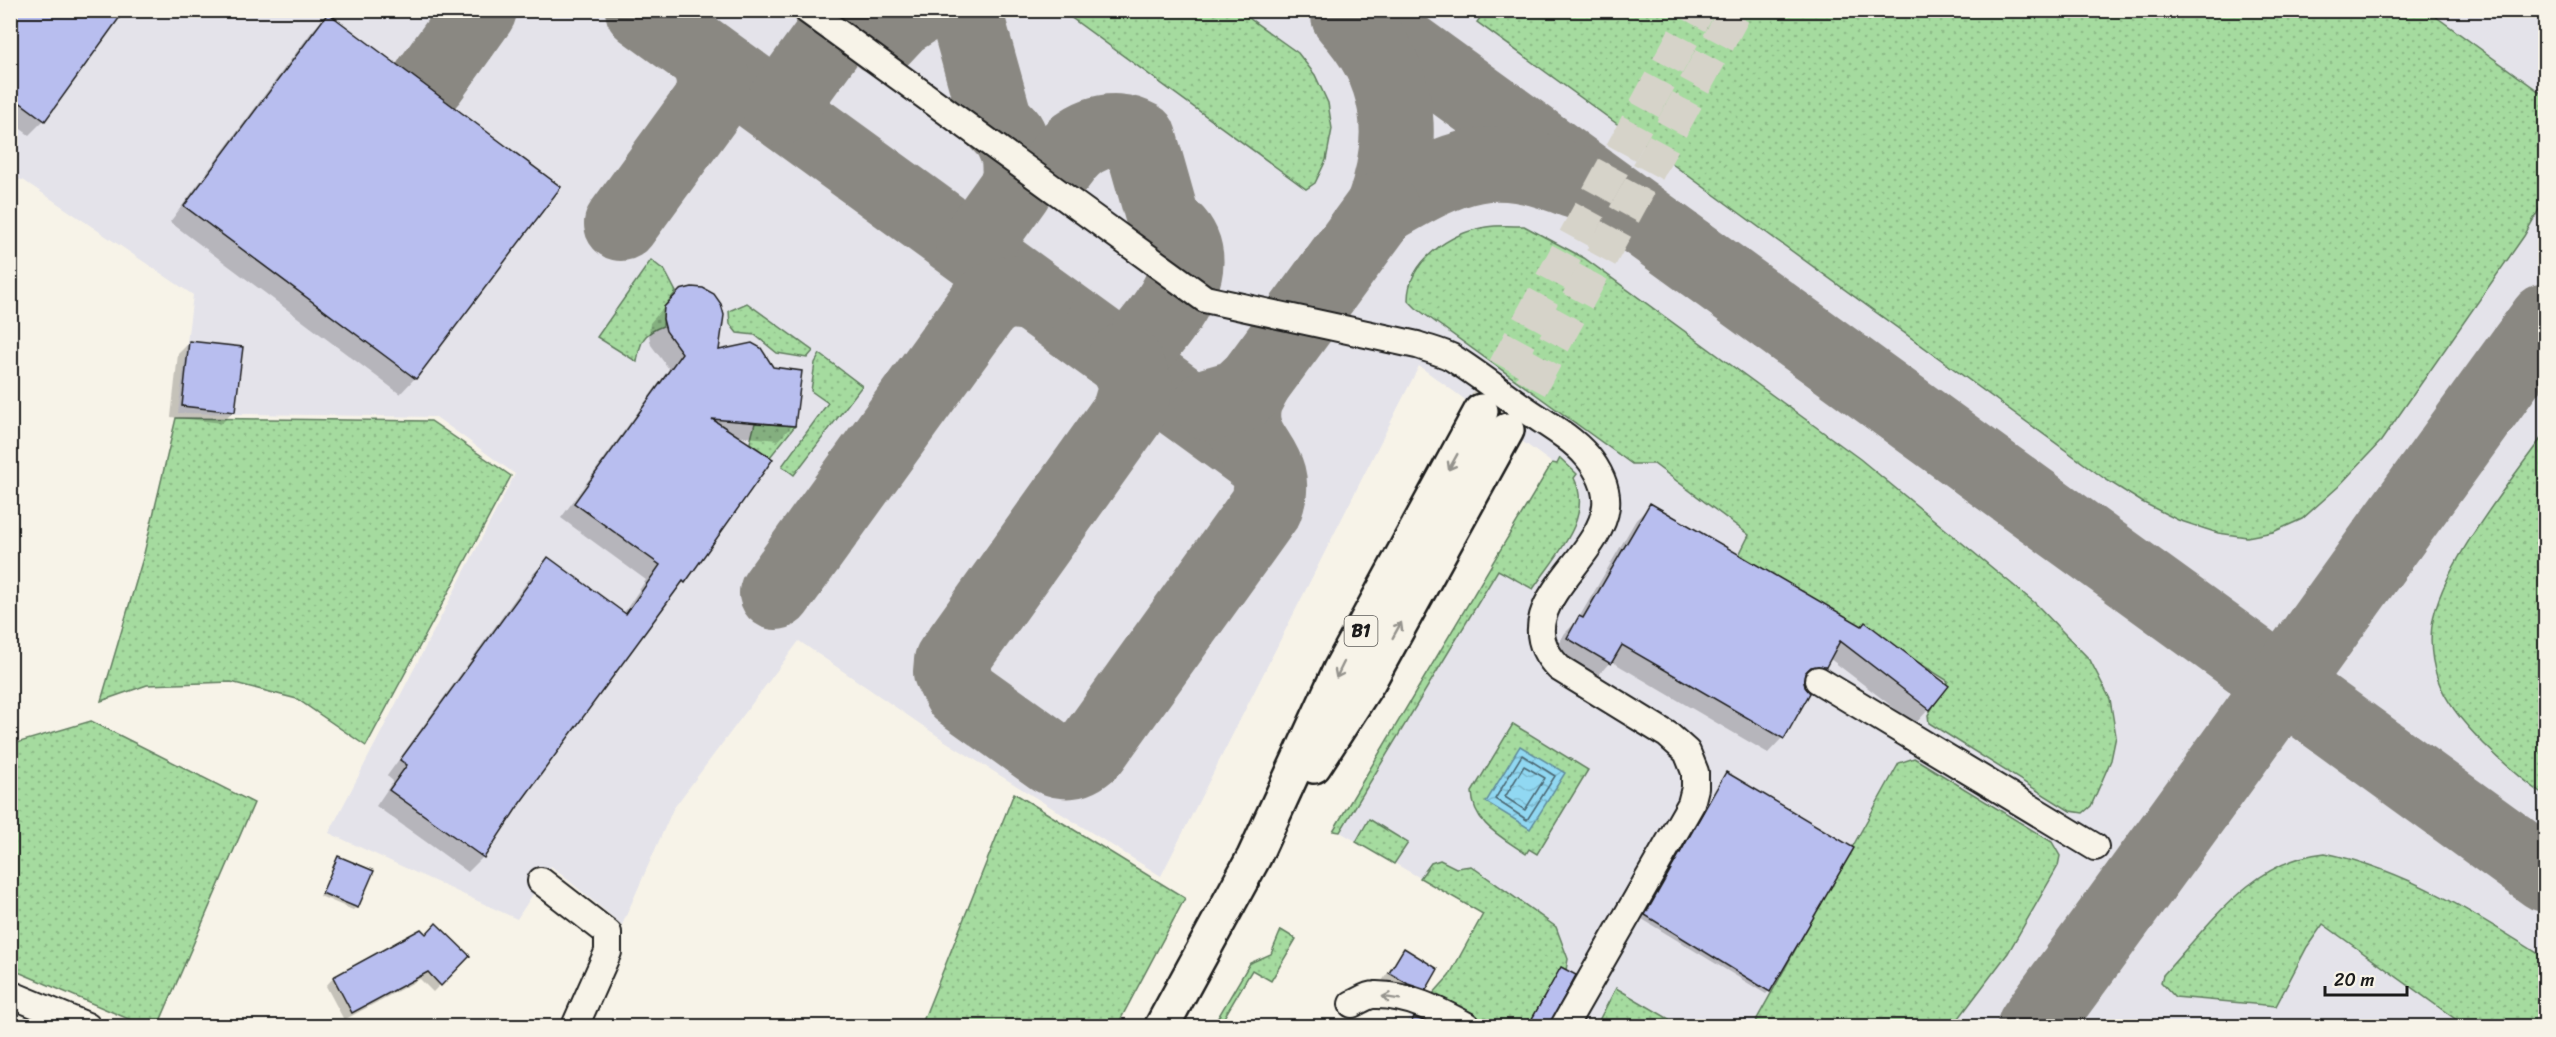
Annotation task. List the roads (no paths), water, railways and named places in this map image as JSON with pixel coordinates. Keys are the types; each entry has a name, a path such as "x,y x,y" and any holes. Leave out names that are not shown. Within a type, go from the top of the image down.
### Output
{"main road":[{"name":"B1","path":"1162,1026 1254,858 1340,670 1481,411"},
{"name":"B1","path":"1254,858 1369,681 1507,430"}],"street":[{"path":"807,10 1205,299 1417,345 1449,356 1568,438 1587,456 1602,478 1606,506 1597,531 1549,601 1541,617 1542,644 1548,657 1559,668 1668,735 1687,752 1695,772 1695,788 1690,804 1564,1026"},
{"path":"1425,513 1453,528"},
{"path":"1818,680 2095,847"},
{"path":"541,881 608,933 608,952 575,1026"},
{"path":"10,994 40,1018 87,1026"},
{"path":"1352,1004 1372,994 1404,1000 1431,1007 1467,1026"}],"water":[{"path":"1520,746 1565,773 1530,829 1486,802"}],"tunnel":[{"path":"1481,411 1698,10"},
{"path":"1507,430 1736,10"}]}
